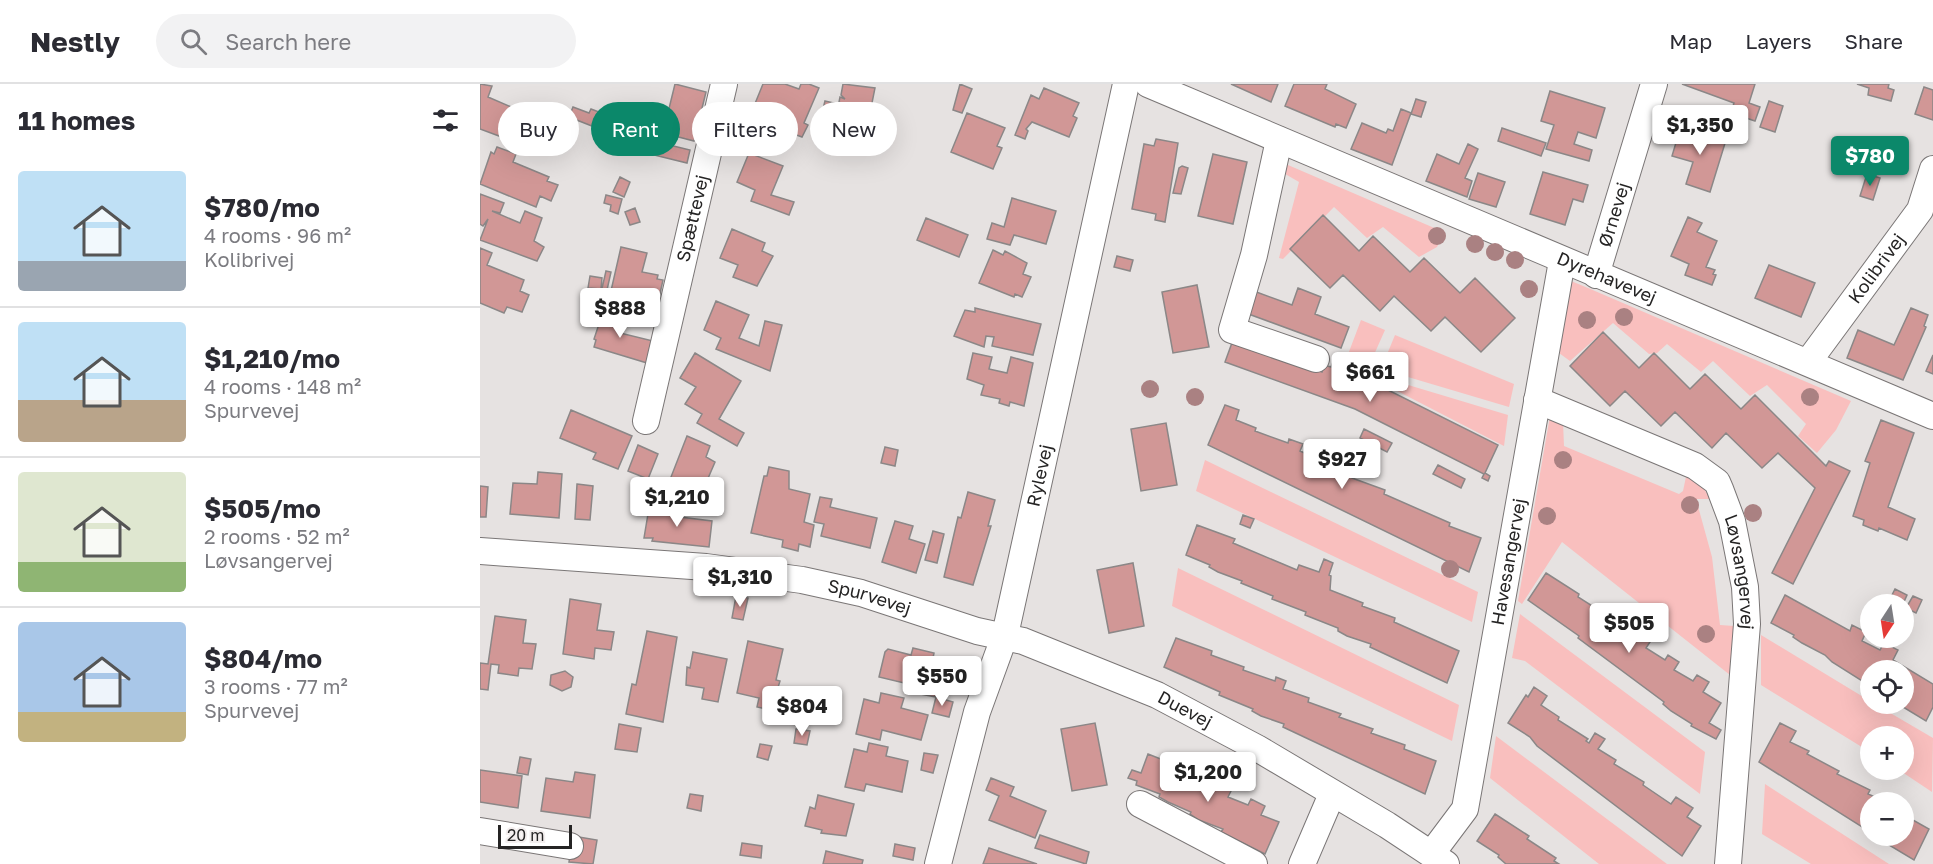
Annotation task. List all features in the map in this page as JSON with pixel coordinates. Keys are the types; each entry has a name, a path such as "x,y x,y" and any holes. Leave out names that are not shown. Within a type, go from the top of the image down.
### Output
{"street":[{"name":"Spættevej","path":"646,421 724,84"},
{"name":"Rylevej","path":"938,864 977,712 1005,635 1126,84"},
{"name":"Dyrehavevej","path":"1148,84 1184,91 1279,140 1933,416"},
{"name":"Ørnevej","path":"1596,275 1654,84"},
{"path":"1279,140 1254,255 1232,330 1316,359"},
{"name":"Kolibrivej","path":"1808,362 1920,210 1933,168"},
{"name":"Havesangervej","path":"1439,858 1465,808 1562,261"},
{"name":"Løvsangervej","path":"1537,400 1695,466 1716,482 1720,489 1732,521 1741,556 1748,624 1728,864"},
{"name":"Spurvevej","path":"480,551 706,567 802,580 861,593 977,631 1005,635"},
{"name":"Duevej","path":"1005,635 1157,695 1257,748 1439,858"},
{"path":"1302,864 1332,794"},
{"path":"1140,804 1254,864"},
{"path":"480,831 570,846"}],"shaded area":[{"path":"1281,162 1439,230 1442,237 1437,247 1419,257 1383,227 1367,238 1334,207 1283,259 1279,258 1299,182 1280,171"},
{"path":"1571,281 1851,401 1836,430 1817,453 1798,436 1806,424 1767,385 1750,396 1713,361 1701,372 1667,344 1657,353 1649,354 1613,323 1570,361 1559,353"},
{"path":"1361,320 1385,330 1369,366 1347,357"},
{"path":"1395,335 1514,384 1509,407 1381,369"},
{"path":"1375,375 1508,415 1504,446 1374,379"},
{"path":"1550,416 1563,422 1564,446 1679,494 1683,491 1687,472 1703,487 1710,499 1696,499 1712,557 1720,625 1734,626 1730,675 1562,542 1522,604 1518,601"},
{"path":"1205,460 1478,592 1472,622 1196,491"},
{"path":"1178,568 1459,705 1452,741 1172,606"},
{"path":"1520,614 1705,752 1700,794 1525,661 1512,658"},
{"path":"1761,635 1860,695 1860,714 1892,714 1913,726 1860,726 1860,746 1761,685"},
{"path":"1914,727 1933,738 1932,792 1914,780"},
{"path":"1496,736 1667,864 1599,864 1490,778"},
{"path":"1765,784 1889,864 1811,864 1762,834"}],"building":[{"path":"480,84 492,86 488,97 500,102 498,136 480,129"},
{"path":"675,84 706,92 704,102 692,102 692,140 680,137 680,102 671,102"},
{"path":"763,84 785,84 799,89 801,84 809,84 819,88 813,102 810,102 810,109 804,123 808,125 802,137 798,136 798,102 756,102"},
{"path":"843,84 875,88 872,102 839,102 840,97 845,99 841,95"},
{"path":"960,84 972,89 962,113 953,110"},
{"path":"1231,84 1278,84 1271,102"},
{"path":"1294,84 1327,84 1325,89 1356,104 1346,128 1336,124 1335,127 1285,106"},
{"path":"1682,84 1755,84 1749,103 1760,107 1755,121 1731,113 1734,103"},
{"path":"1857,84 1889,84 1888,88 1894,90 1891,101 1868,95 1869,88"},
{"path":"1924,87 1933,90 1933,120 1915,114"},
{"path":"1044,88 1079,103 1073,116 1077,118 1069,137 1032,122 1026,129 1028,131 1025,139 1015,135 1031,95 1039,99"},
{"path":"1550,91 1605,108 1596,138 1578,132 1574,144 1592,150 1589,161 1546,149 1554,125 1541,121"},
{"path":"1416,99 1426,102 1421,117 1411,114"},
{"path":"1769,101 1783,106 1775,132 1760,127"},
{"path":"579,109 589,113 591,109 591,126 579,121"},
{"path":"1401,109 1411,113 1392,165 1351,149 1362,123 1386,133 1388,129 1393,131"},
{"path":"967,113 1005,128 997,146 1002,148 993,169 951,152"},
{"path":"1681,126 1726,140 1710,192 1686,184 1693,162 1672,156"},
{"path":"1502,128 1546,143 1541,156 1498,141"},
{"path":"1156,139 1178,143 1165,222 1155,220 1156,214 1132,209 1144,144 1154,146"},
{"path":"1468,144 1478,149 1465,178 1472,181 1467,197 1426,181 1437,154 1459,164"},
{"path":"498,147 498,156 515,156 513,162 549,177 547,181 558,185 551,201 540,196 536,207 480,184 491,152 494,154"},
{"path":"680,148 690,150 687,163 658,156 680,156"},
{"path":"1213,154 1247,162 1233,224 1198,216"},
{"path":"748,156 757,156 783,166 771,195 794,202 789,215 751,201 755,190 737,182"},
{"path":"1182,166 1188,168 1181,194 1173,193 1179,168"},
{"path":"1543,172 1588,185 1583,202 1573,199 1565,225 1530,214"},
{"path":"1478,173 1505,182 1496,207 1469,199"},
{"path":"1867,174 1880,178 1873,200 1860,196"},
{"path":"620,177 630,182 624,197 613,192"},
{"path":"480,194 504,203 500,213 492,211 520,223 525,211 542,218 534,241 544,247 537,261 480,240 488,219 483,226 480,224"},
{"path":"606,195 622,199 618,214 610,211 611,205 604,203"},
{"path":"1012,198 1056,211 1046,244 1014,235 1010,245 987,239 992,223 1004,227"},
{"path":"635,208 640,222 630,225 625,212"},
{"path":"1323,215 1359,251 1373,236 1410,272 1424,258 1460,293 1475,278 1515,318 1481,352 1445,317 1431,331 1394,296 1380,311 1343,275 1330,288 1290,249"},
{"path":"1688,217 1702,223 1697,232 1717,241 1706,267 1715,270 1713,274 1716,275 1712,285 1685,275 1689,264 1671,256"},
{"path":"926,218 968,235 959,257 917,240"},
{"path":"732,229 765,243 762,251 773,256 757,286 733,277 738,265 720,258"},
{"path":"621,247 647,253 642,272 658,275 657,279 663,280 657,307 629,301 628,308 608,304"},
{"path":"480,248 492,253 487,265 524,280 520,291 529,295 522,312 507,307 504,313 480,303"},
{"path":"993,250 1003,255 1005,251 1027,263 1023,274 1031,277 1022,297 1015,294 1014,297 979,283"},
{"path":"1117,256 1133,260 1130,271 1114,267"},
{"path":"1769,265 1815,283 1801,317 1755,298"},
{"path":"606,271 611,272 605,299 600,297"},
{"path":"590,276 602,278 601,289 588,288"},
{"path":"1197,285 1209,347 1173,353 1162,292"},
{"path":"1298,288 1321,297 1315,314 1349,327 1341,348 1243,312 1251,290 1292,305"},
{"path":"716,301 749,315 739,338 759,346 765,321 782,325 770,371 716,349 721,338 704,330"},
{"path":"975,308 1041,324 1033,355 992,346 994,337 986,336 984,347 954,336 965,310 975,312"},
{"path":"1911,308 1928,315 1924,326 1926,327 1903,380 1847,358 1858,330 1894,345"},
{"path":"604,309 624,314 620,333 653,341 647,363 594,347 596,340 594,339"},
{"path":"1603,332 1639,368 1654,353 1690,389 1705,374 1741,409 1755,395 1826,466 1829,461 1850,471 1793,584 1772,573 1815,488 1778,453 1762,468 1726,433 1712,448 1675,412 1661,426 1625,391 1610,406 1570,366"},
{"path":"1233,340 1322,372 1324,365 1331,367 1334,359 1370,372 1368,380 1498,445 1485,473 1490,476 1488,481 1482,478 1484,474 1355,409 1225,362"},
{"path":"695,353 741,381 719,419 744,433 737,446 697,423 702,414 685,404 696,387 680,378"},
{"path":"973,353 992,357 989,369 1007,373 1011,357 1033,363 1024,406 1010,402 1009,406 999,403 1000,399 981,395 984,385 967,379"},
{"path":"1933,355 1933,374 1926,371"},
{"path":"1225,405 1239,410 1236,420 1256,428 1255,431 1288,443 1289,439 1303,444 1300,451 1321,460 1320,463 1353,475 1352,478 1385,490 1384,494 1450,523 1449,526 1481,538 1469,572 1208,445"},
{"path":"571,410 632,436 618,469 593,459 596,453 560,438"},
{"path":"1881,420 1914,433 1888,507 1915,519 1907,540 1879,528 1878,531 1863,525 1864,520 1853,516 1870,463 1865,461"},
{"path":"1166,423 1177,485 1141,491 1131,429"},
{"path":"1364,429 1392,443 1387,452 1360,438"},
{"path":"687,436 710,446 706,457 715,462 703,490 711,493 706,505 683,496 687,484 671,477"},
{"path":"638,445 658,454 648,479 628,471"},
{"path":"885,447 898,450 895,466 881,463"},
{"path":"1438,465 1465,479 1461,488 1433,474"},
{"path":"769,467 789,471 789,489 810,494 804,522 814,525 810,547 799,544 798,551 782,547 783,540 751,533 764,476 767,476"},
{"path":"538,472 562,474 559,518 510,514 513,483 537,484"},
{"path":"577,484 593,486 590,520 575,519"},
{"path":"480,486 488,487 486,517 480,517"},
{"path":"968,492 995,500 988,526 991,526 973,585 944,577 958,517 961,518"},
{"path":"820,497 832,499 830,507 877,518 870,548 821,536 824,524 814,522"},
{"path":"649,508 681,511 680,517 712,521 709,547 652,541 653,538 644,538"},
{"path":"1243,515 1254,519 1250,528 1240,524"},
{"path":"895,521 913,526 909,539 925,544 916,573 882,562"},
{"path":"1197,525 1235,539 1233,543 1297,570 1299,565 1319,572 1324,559 1333,563 1329,575 1331,576 1330,590 1363,603 1362,606 1395,618 1394,622 1459,651 1447,683 1370,647 1371,644 1347,636 1338,631 1338,628 1305,615 1306,612 1272,599 1273,596 1241,583 1242,581 1218,572 1209,567 1210,565 1186,555"},
{"path":"933,531 944,534 937,563 925,560"},
{"path":"1133,563 1144,626 1109,633 1097,570"},
{"path":"1546,573 1579,594 1578,597 1608,616 1606,619 1636,638 1640,632 1652,639 1646,648 1665,660 1668,655 1679,662 1674,670 1693,681 1697,675 1709,682 1703,692 1721,703 1709,723 1721,730 1716,739 1691,726 1692,724 1663,704 1664,702 1578,638 1579,636 1528,600"},
{"path":"1895,589 1905,594 1892,594"},
{"path":"1785,595 1850,631 1852,625 1860,629 1860,648 1898,650 1893,660 1860,660 1860,680 1825,655 1793,637 1794,635 1771,623"},
{"path":"736,596 748,598 743,620 732,618"},
{"path":"1914,596 1922,600 1916,613 1914,612"},
{"path":"570,599 601,604 597,630 614,632 611,650 595,648 594,659 563,654"},
{"path":"495,616 526,620 523,643 536,644 532,669 519,668 518,676 498,673 499,665 491,664 488,690 480,689 480,663 488,664"},
{"path":"647,631 677,637 663,722 626,714 632,684 636,685"},
{"path":"1176,638 1212,651 1211,655 1244,667 1243,670 1275,681 1276,677 1286,681 1283,689 1309,698 1308,702 1341,714 1339,717 1373,729 1371,733 1405,745 1404,749 1436,761 1425,794 1283,727 1284,724 1261,716 1252,711 1253,709 1219,695 1220,692 1164,667"},
{"path":"748,641 783,649 776,680 780,681 771,710 757,707 759,698 737,693"},
{"path":"913,648 934,653 933,658 951,662 943,692 937,691 935,697 915,693 917,686 879,677 885,652 888,649 911,655"},
{"path":"693,652 727,659 718,702 702,699 704,688 686,685 687,667 690,668"},
{"path":"565,671 573,677 571,687 562,691 550,685 551,675"},
{"path":"1914,673 1933,684 1933,707 1926,721 1914,714"},
{"path":"1534,687 1547,696 1541,705 1559,717 1558,720 1588,739 1586,741 1589,743 1595,733 1605,739 1598,749 1616,760 1614,764 1644,782 1643,785 1671,804 1676,797 1693,808 1687,817 1701,826 1682,856 1537,746 1530,737 1508,723 1526,695 1528,697"},
{"path":"881,693 904,698 901,708 928,715 921,740 882,730 880,740 856,734 864,699 879,703"},
{"path":"936,697 953,702 949,717 932,713"},
{"path":"1095,723 1107,785 1072,791 1061,729"},
{"path":"1780,723 1796,731 1790,742 1809,751 1807,754 1839,771 1837,774 1870,790 1860,792 1860,826 1759,762"},
{"path":"619,724 641,728 637,752 615,749"},
{"path":"796,729 810,731 807,745 794,743"},
{"path":"869,743 888,747 886,756 908,761 902,792 866,784 864,791 845,787 854,749 867,752"},
{"path":"760,744 772,746 768,760 757,757"},
{"path":"924,753 938,755 933,773 921,770"},
{"path":"1148,754 1186,769 1184,774 1217,787 1219,782 1233,787 1228,797 1248,805 1251,799 1265,806 1261,815 1279,822 1265,854 1221,832 1223,829 1199,820 1190,814 1191,812 1159,797 1160,794 1136,785 1137,781 1128,778 1132,770 1141,773"},
{"path":"520,757 531,759 528,775 517,773"},
{"path":"480,770 522,776 518,808 480,802"},
{"path":"575,772 595,775 590,818 541,811 546,778 573,782"},
{"path":"991,778 1014,787 1010,796 1046,811 1035,838 989,820 999,796 986,790"},
{"path":"690,794 703,796 701,811 687,808"},
{"path":"818,795 854,804 846,836 821,833 822,830 805,826 810,807 815,809"},
{"path":"1495,814 1529,836 1527,839 1556,858 1554,861 1559,864 1506,864 1498,857 1499,855 1477,841"},
{"path":"1914,821 1929,829 1914,860 1891,846 1914,846"},
{"path":"1040,835 1089,852 1086,864 1035,848"},
{"path":"573,836 597,840 593,864 569,862"},
{"path":"742,843 762,846 761,858 740,855"},
{"path":"895,844 915,848 913,860 893,856"},
{"path":"989,848 1037,864 983,864"},
{"path":"826,851 863,860 862,864 823,864"}]}
